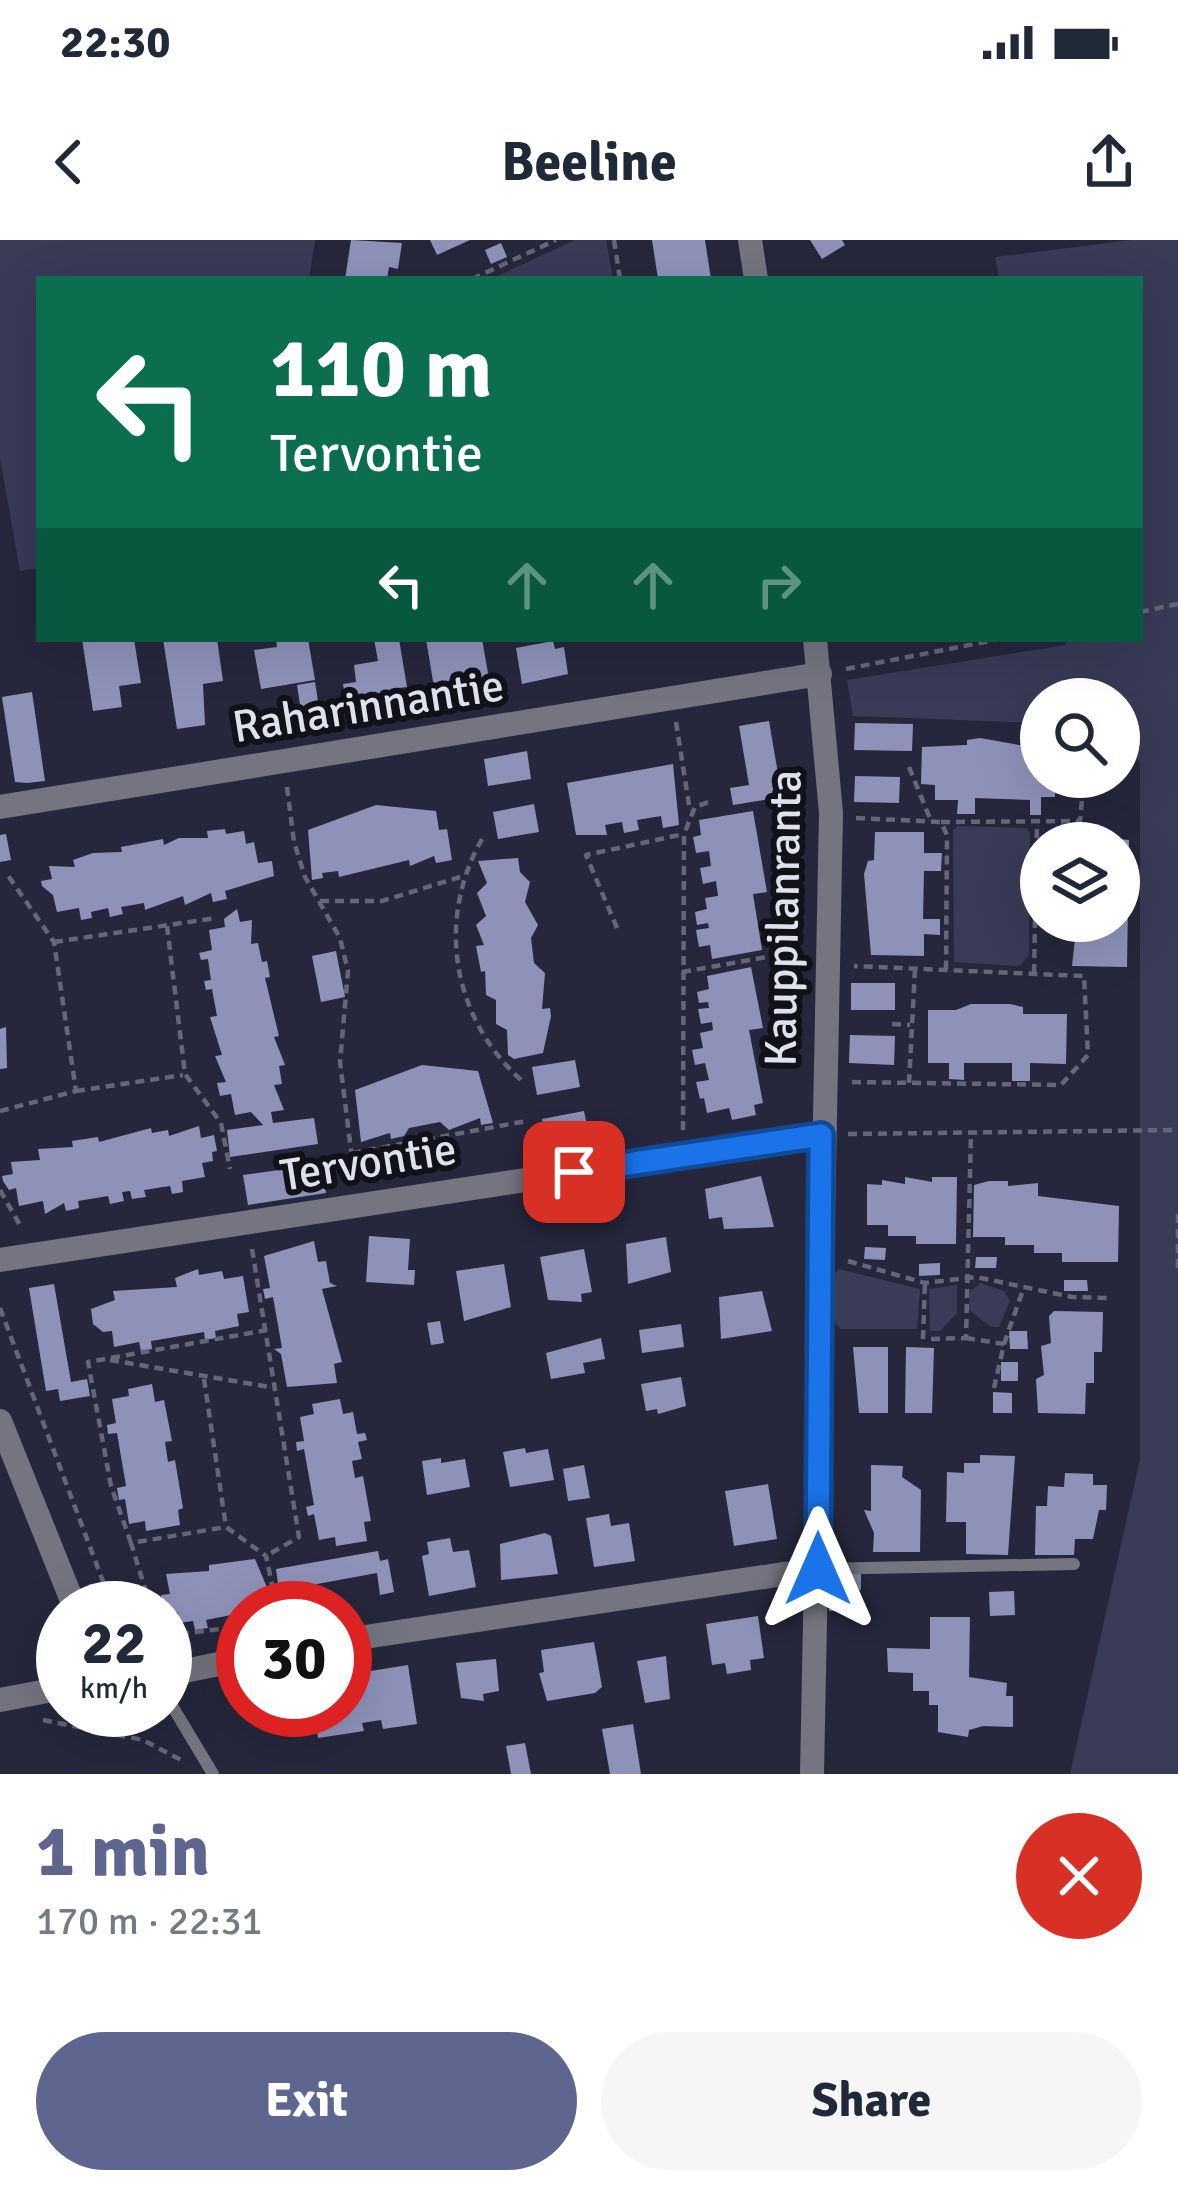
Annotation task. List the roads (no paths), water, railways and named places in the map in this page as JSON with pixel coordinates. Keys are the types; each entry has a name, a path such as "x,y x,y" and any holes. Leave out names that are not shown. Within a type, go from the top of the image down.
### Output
{"street":[{"path":"750,240 756,276"},
{"name":"Kauppilanranta","path":"812,1774 830,817 815,642"},
{"name":"Raharinnantie","path":"0,807 820,674"},
{"name":"Tervontie","path":"0,1260 821,1135"},
{"path":"0,1421 64,1581"},
{"path":"372,1636 818,1569"},
{"path":"0,1700 36,1693"}],"lane":[{"path":"818,1569 1074,1564"},
{"path":"191,1737 213,1774"}]}
